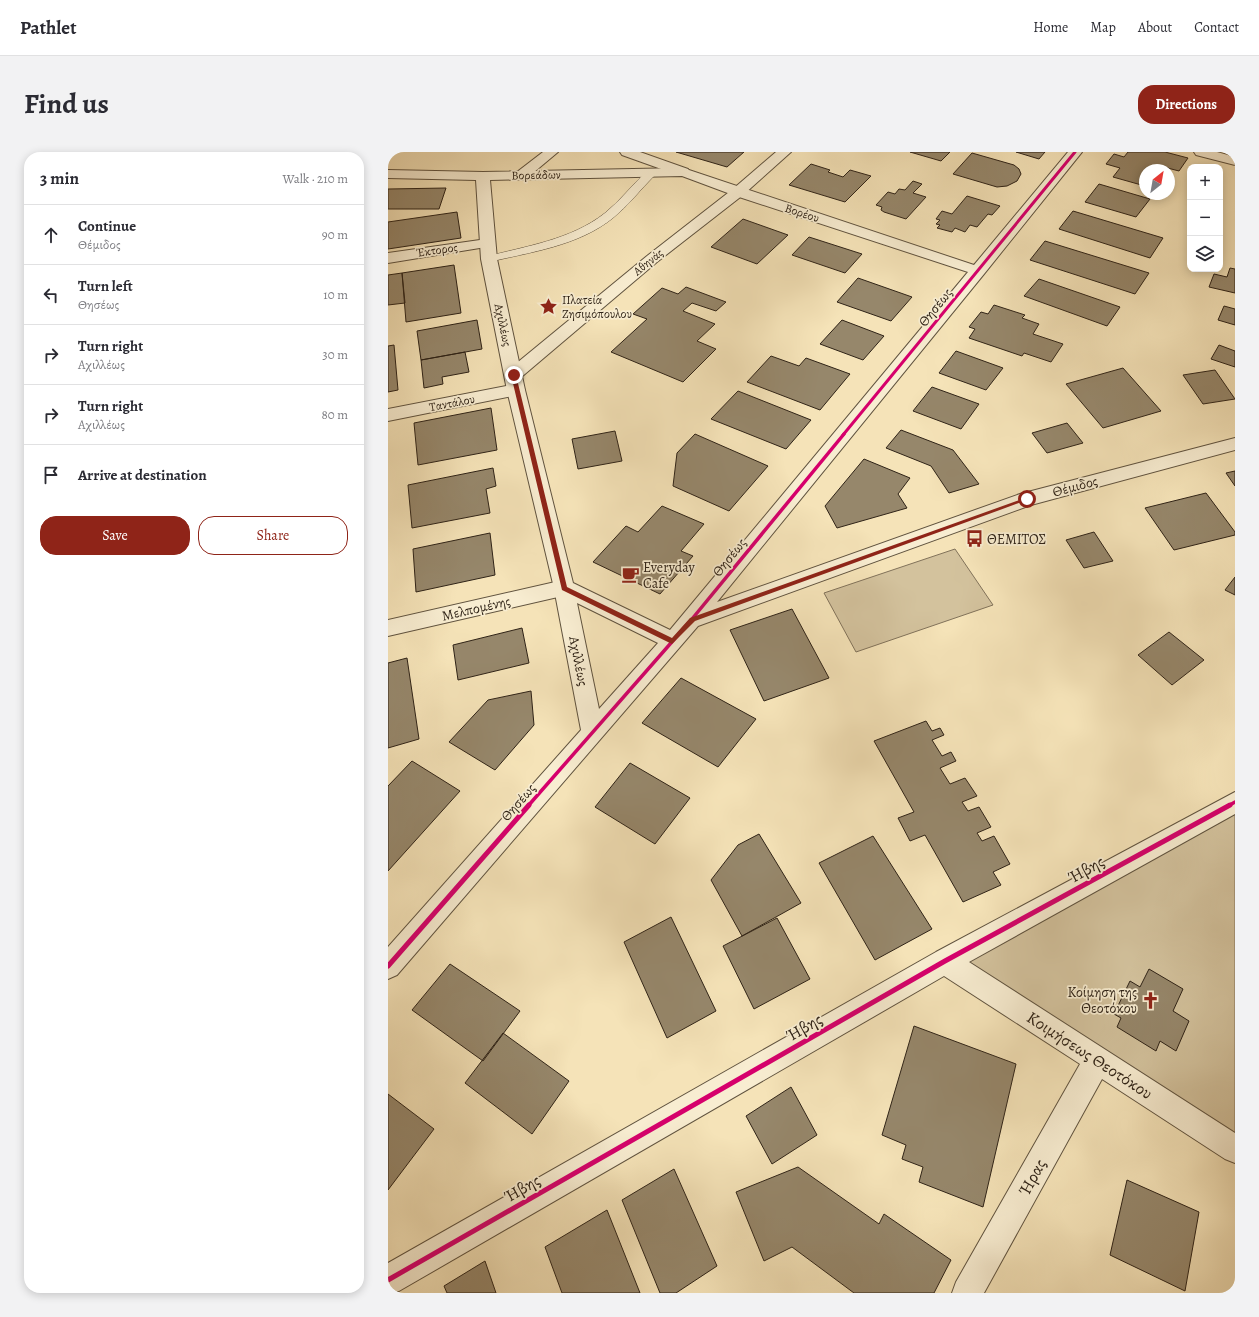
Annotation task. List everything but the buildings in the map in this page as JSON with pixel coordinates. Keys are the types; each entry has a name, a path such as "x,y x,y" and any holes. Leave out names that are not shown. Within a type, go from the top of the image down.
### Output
{"street":[{"path":"522,175 551,152"},
{"name":"Βορέου","path":"627,152 738,192 979,271"},
{"name":"Αθηνάς","path":"515,382 652,259 738,192 784,152"},
{"name":"Θησέως","path":"388,966 692,619 979,271 1075,152"},
{"path":"1201,152 1235,161"},
{"name":"Βορεάδων","path":"388,174 483,176 650,174 683,172"},
{"name":"Αχιλλέως","path":"483,176 486,243 515,382 564,588 593,733"},
{"name":"Έκτορος","path":"388,258 486,243"},
{"name":"Ταντάλου","path":"388,415 515,382"},
{"name":"Θέμιδος","path":"692,619 1027,499 1235,444"},
{"path":"564,588 672,642"},
{"name":"Μελπομένης","path":"388,628 564,588"},
{"name":"Ήβης","path":"388,1280 945,961 1235,802"},
{"name":"Κοιμήσεως Θεοτόκου","path":"945,961 1235,1149"},
{"name":"Ήρας","path":"967,1293 1098,1060"}],"lane":[{"path":"490,259 565,240 587,230 606,218 650,174"}],"shaded area":[{"path":"955,549 993,605 856,652 824,593"},
{"path":"1235,802 1235,1149 945,961"}],"cycle path":[{"path":"388,966 692,619 1075,152"},
{"path":"388,1280 945,961 1235,802"}],"place":[{"name":"Πλατεία Ζησιμόπουλου","path":"549,307"},
{"name":"ΘΕΜΙΤΟΣ","path":"974,539"},
{"name":"Everyday Cafe","path":"630,575"},
{"name":"Κοίμηση της Θεοτόκου","path":"1150,1000"}],"route":[{"path":"514,375 516,390 564,588 672,642 692,619 1027,499"}]}
